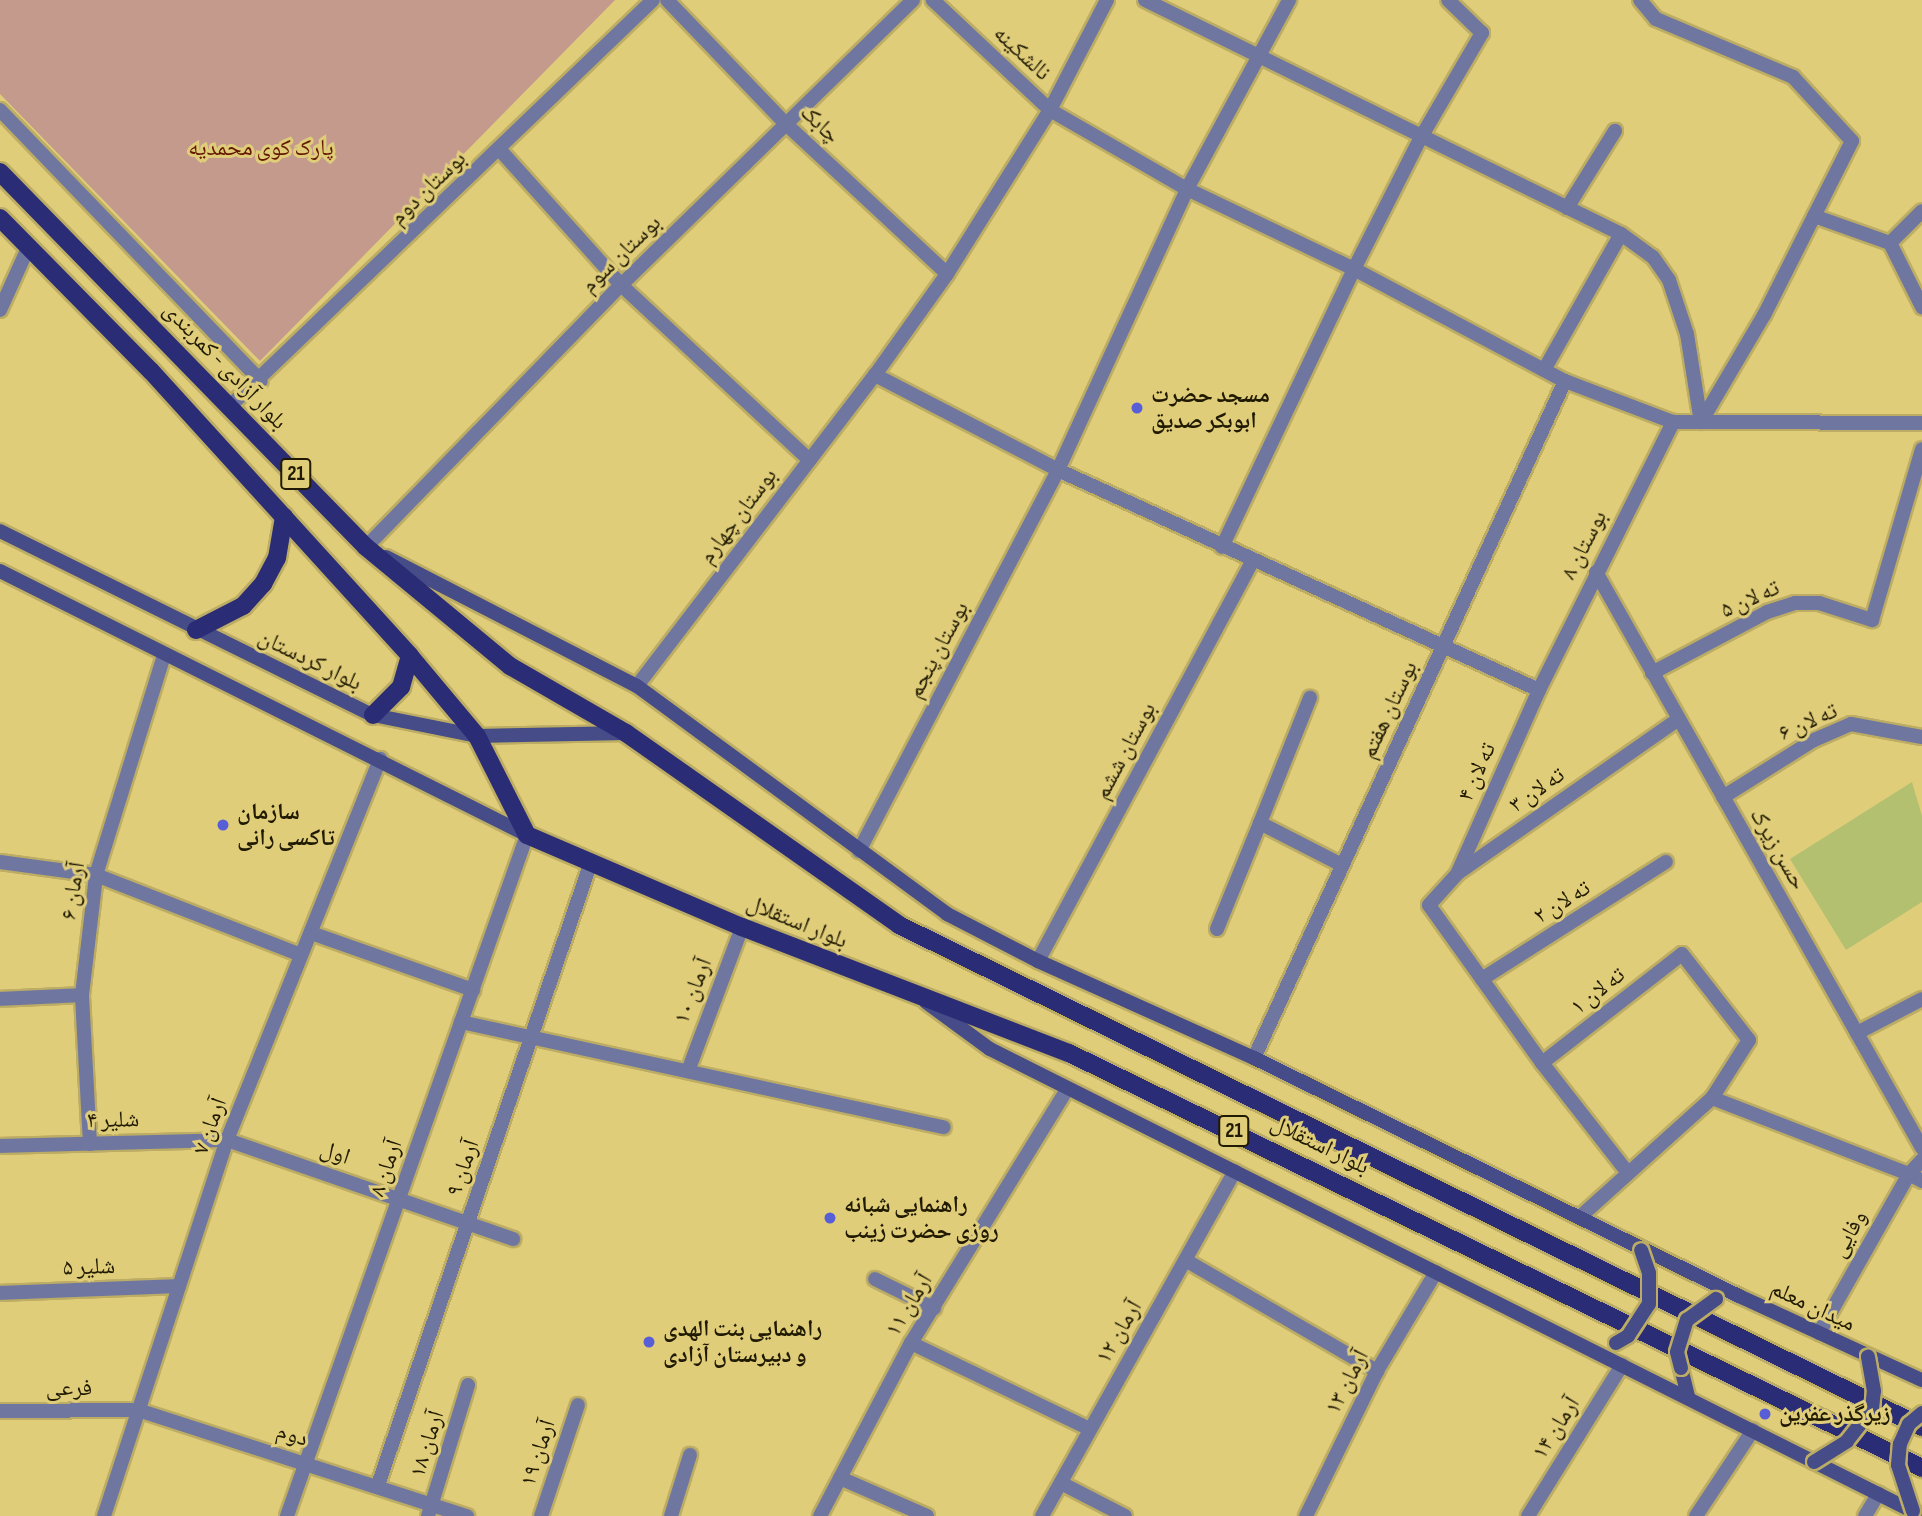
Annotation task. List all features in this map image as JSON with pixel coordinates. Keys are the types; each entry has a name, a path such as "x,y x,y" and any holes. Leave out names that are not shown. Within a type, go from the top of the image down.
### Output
{"main road":[{"name":"بلوار آزادی - کمربندی","path":"0,172 366,547 510,666 626,733"},
{"path":"0,218 151,371 410,656 477,736 527,835"},
{"path":"196,630 243,606 263,584 277,558 284,517"},
{"name":"بلوار کردستان","path":"0,531 373,715 477,736 626,733"},
{"name":"میدان معلم","path":"366,547 637,686 947,914 1038,961 1254,1058 1581,1216 1638,1247 1922,1380"},
{"path":"0,571 164,655 380,759 527,835"},
{"path":"373,715 401,687 410,656"},
{"name":"بلوار استقلال","path":"626,733 899,925 1922,1427"},
{"name":"بلوار استقلال","path":"527,835 590,865 742,927 1069,1053 1922,1468"},
{"path":"920,997 989,1049 1917,1514"},
{"path":"1585,1346 1616,1343 1628,1336 1649,1304 1649,1273 1638,1247"},
{"path":"1688,1397 1681,1368 1679,1337 1687,1320 1716,1299 1740,1296"},
{"path":"1814,1462 1847,1441 1872,1409 1874,1391 1868,1357"},
{"path":"1917,1514 1898,1465 1899,1444 1909,1424 1922,1413"}],"street":[{"name":"بوستان دوم","path":"230,406 261,381 653,0"},
{"name":"چابک","path":"667,0 789,126 947,274"},
{"name":"بوستان سوم","path":"366,547 621,285 789,126 914,0"},
{"name":"نالشکینه","path":"933,0 1050,110 1187,189 1354,269 1565,381 1673,422"},
{"name":"بوستان چهارم","path":"637,686 875,375 947,274 1050,110 1107,0"},
{"path":"1145,0 1420,139 1621,234 1653,257 1669,280 1687,334 1701,422"},
{"name":"بوستان پنجم","path":"859,851 1058,470 1187,189 1289,0"},
{"path":"1223,547 1354,269 1420,139 1482,33 1448,0"},
{"path":"1640,0 1656,19 1793,77 1852,141 1764,315 1701,422"},
{"path":"0,110 261,381"},
{"path":"1567,208 1615,131"},
{"path":"500,150 621,285 809,460"},
{"path":"1890,243 1922,211"},
{"path":"1814,216 1890,243 1922,307"},
{"path":"1544,370 1621,234"},
{"path":"0,310 28,248"},
{"path":"875,375 1058,470 1252,562 1539,690"},
{"name":"بوستان هفتم","path":"1254,1058 1565,381"},
{"path":"1673,422 1922,424"},
{"name":"بوستان ۸","path":"1539,690 1673,422"},
{"name":"ته لان ۵","path":"1652,673 1768,612 1795,603 1819,603 1872,620 1922,449"},
{"name":"بوستان ششم","path":"1038,961 1252,562"},
{"name":"حسن زیرک","path":"1596,572 1922,1148"},
{"name":"آرمان ۶","path":"90,1144 82,995 96,875 164,655"},
{"name":"ته لان ۴","path":"1458,873 1539,690"},
{"path":"1217,929 1310,698"},
{"name":"ته لان ۳","path":"1482,979 1429,905 1458,873 1679,719"},
{"name":"ته لان ۶","path":"1723,797 1802,747 1851,724 1922,737"},
{"name":"آرمان ۷","path":"104,1516 227,1140 380,759"},
{"path":"1260,823 1342,865"},
{"name":"آرمان ۸","path":"287,1516 527,835"},
{"path":"0,862 96,875 302,955"},
{"name":"ته لان ۲","path":"1482,979 1666,862"},
{"name":"آرمان ۹","path":"377,1485 590,865"},
{"name":"آرمان ۱۰","path":"688,1071 742,927"},
{"path":"310,933 472,990"},
{"name":"ته لان ۱","path":"1542,1063 1682,954 1749,1040 1712,1098"},
{"path":"1482,979 1542,1063 1628,1173"},
{"path":"0,999 82,995"},
{"path":"1857,1033 1922,999"},
{"path":"461,1022 944,1127"},
{"name":"آرمان ۱۱","path":"820,1516 911,1343 1068,1088"},
{"path":"1581,1216 1712,1098 1915,1177"},
{"name":"شلیر ۴","path":"0,1146 227,1140"},
{"name":"اول","path":"227,1140 466,1226 513,1239"},
{"name":"وفایی","path":"1819,1333 1915,1177 1922,1160"},
{"name":"آرمان ۱۲","path":"1042,1516 1088,1428 1236,1171"},
{"path":"1186,1261 1377,1371"},
{"name":"آرمان ۱۳","path":"1306,1516 1377,1371 1436,1272"},
{"path":"875,1279 934,1308"},
{"name":"شلیر ۵","path":"0,1293 179,1286"},
{"path":"911,1343 1088,1428"},
{"name":"آرمان ۱۴","path":"1528,1516 1622,1364"},
{"name":"آرمان ۱۸","path":"431,1509 468,1385"},
{"name":"آرمان ۱۹","path":"541,1516 578,1405"},
{"name":"دوم","path":"138,1410 377,1485 431,1509 467,1516"},
{"name":"فرعی","path":"0,1411 138,1410"},
{"path":"1696,1516 1753,1430"},
{"path":"671,1516 690,1455"},
{"path":"840,1478 926,1516"},
{"path":"1061,1483 1125,1516"},
{"path":"1865,1516 1878,1494"}],"green space":[{"name":"پارک کوی محمدیه","path":"0,0 615,0 260,361 0,94"}],"building":[{"path":"1912,782 1922,816 1922,902 1846,950 1790,859"}],"place":[{"name":"مسجد حضرت ابوبکر صدیق","path":"1137,408"},
{"name":"سازمان تاکسی رانی","path":"223,825"},
{"name":"راهنمایی شبانه روزی حضرت زینب","path":"830,1218"},
{"name":"راهنمایی بنت الهدی و دبیرستان آزادی","path":"649,1342"},
{"name":"زیرگذر عفرین","path":"1765,1414"}]}
